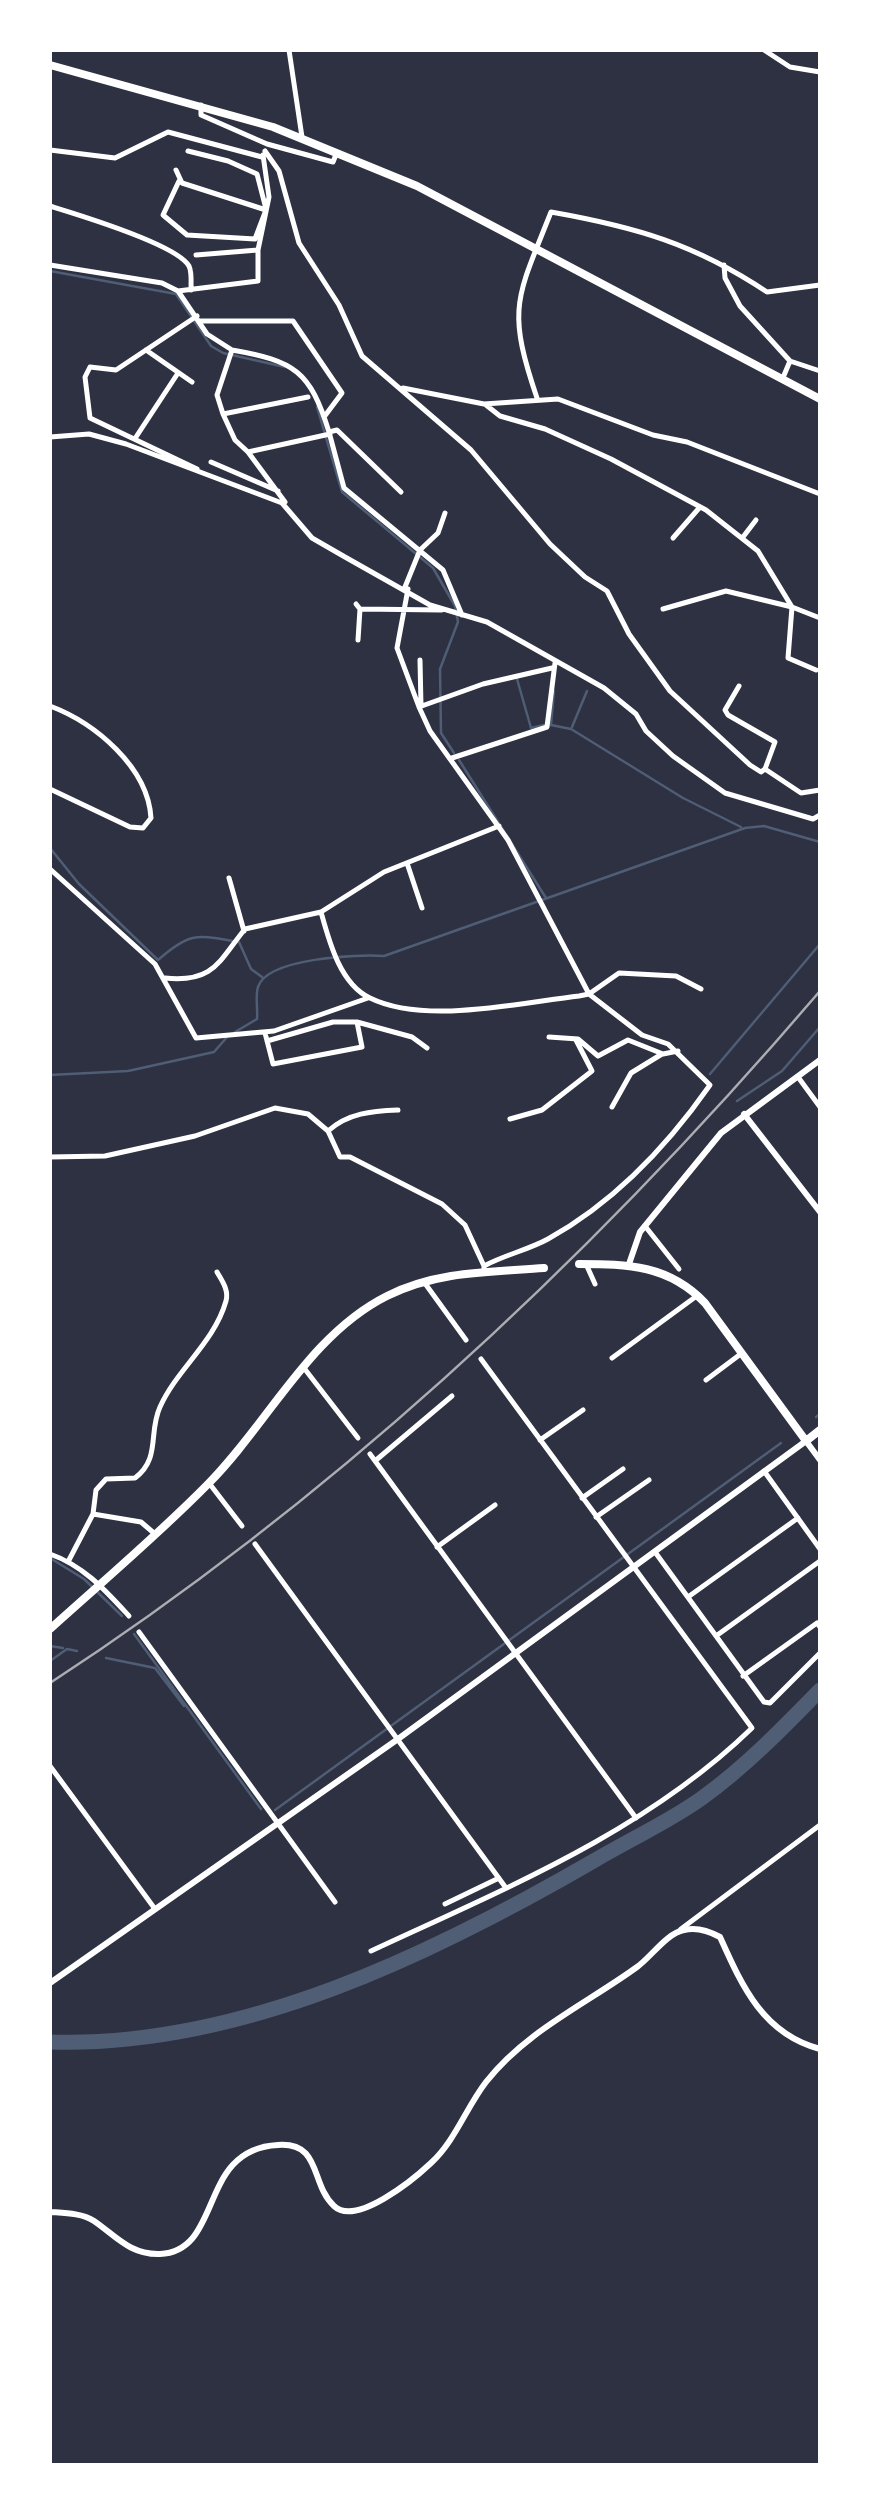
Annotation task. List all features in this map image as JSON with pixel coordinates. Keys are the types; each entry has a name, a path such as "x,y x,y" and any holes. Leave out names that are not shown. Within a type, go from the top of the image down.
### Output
{"main road":[{"path":"50,64 302,137 417,186 820,399"},
{"path":"582,1264 629,1264 668,1275 698,1295 806,1441 820,1430"},
{"path":"50,1629 209,1484 304,1368 354,1317 391,1294 423,1281 484,1269 544,1268"}],"street":[{"path":"289,50 302,137"},
{"path":"764,50 790,67 820,72"},
{"path":"201,105 201,116 266,148 279,171 299,244 339,305 362,356 471,450 550,544 584,577 607,591 629,634 670,692 760,772 765,770 802,793 820,790"},
{"path":"50,266 178,290 258,281 258,250 267,211 269,178 266,148 273,128"},
{"path":"50,150 115,158 168,132 333,162 337,152"},
{"path":"176,170 179,181 163,215 187,235 256,239 267,211 258,174 228,161 188,152"},
{"path":"179,181 267,211"},
{"path":"50,206 119,226 182,259 190,268 191,290"},
{"path":"537,398 518,340 517,315 520,292 551,212 672,239 724,263 768,292 820,285"},
{"path":"196,255 258,250"},
{"path":"724,263 725,278 740,306 790,361 820,371"},
{"path":"178,290 207,334 232,350 276,358 298,370 317,394 344,488 443,570 461,614"},
{"path":"197,469 90,418 85,377 90,367 116,370 198,318 293,321 342,393 324,417"},
{"path":"146,350 192,382"},
{"path":"232,350 217,395 223,414 235,440 281,492 286,505 312,538 448,610 486,622 554,666 604,688 636,714 646,731 673,756 726,793 813,819 820,814"},
{"path":"782,380 790,361"},
{"path":"136,437 178,372"},
{"path":"403,388 484,404 558,399 687,442 820,494"},
{"path":"223,414 308,397"},
{"path":"484,404 500,416 546,429 611,459 700,507 742,537 758,552 792,607 788,658 816,670"},
{"path":"248,452 337,430 401,492"},
{"path":"50,437 89,434 197,469 286,505"},
{"path":"212,462 281,492"},
{"path":"673,538 700,507"},
{"path":"50,1157 105,1156 195,1136 275,1108 308,1114 328,1130 330,1145 340,1157 350,1158 442,1204 465,1224 484,1269 582,1218 630,1178 710,1085 678,1051 642,1035 590,994 499,826 420,706 397,648 401,611 420,550 438,534 445,513"},
{"path":"742,537 756,520"},
{"path":"663,609 726,591 820,618"},
{"path":"358,640 358,606 401,611 448,610"},
{"path":"420,660 420,706"},
{"path":"420,706 554,666"},
{"path":"452,758 546,727 554,666"},
{"path":"738,686 726,710 728,716 775,742 765,770"},
{"path":"50,706 88,723 107,740 145,789 151,818 143,828 130,827 50,789"},
{"path":"165,978 185,980 218,967 244,931 321,912 384,872 499,826"},
{"path":"407,863 422,908"},
{"path":"50,869 129,939 165,978 196,1038 265,1032 306,1022 368,998 432,1012 590,994 618,973 676,976 701,989"},
{"path":"229,878 244,931"},
{"path":"321,912 331,949 368,998"},
{"path":"267,1041 334,1022 358,1022 412,1037 427,1048"},
{"path":"265,1032 273,1064 362,1047 358,1022"},
{"path":"550,1037 574,1038 598,1056 628,1040 663,1054"},
{"path":"510,1120 542,1110 578,1087 592,1071 574,1038"},
{"path":"612,1107 631,1073 663,1054 678,1051"},
{"path":"629,1264 634,1241 721,1133 820,1060"},
{"path":"796,1075 820,1107"},
{"path":"328,1130 340,1120 364,1112 398,1110"},
{"path":"744,1114 820,1212"},
{"path":"645,1226 680,1269"},
{"path":"582,1264 596,1284"},
{"path":"68,1561 93,1514 100,1480 136,1478 153,1458 157,1411 195,1361 226,1302 216,1272"},
{"path":"423,1281 466,1340"},
{"path":"612,1358 698,1295"},
{"path":"706,1380 742,1354"},
{"path":"371,1951 506,1888 636,1818 681,1791 752,1728 481,1359"},
{"path":"304,1368 358,1438"},
{"path":"375,1460 452,1396"},
{"path":"540,1440 584,1410"},
{"path":"50,1983 516,1654 627,1560 653,1550 806,1441 820,1460"},
{"path":"370,1454 636,1818"},
{"path":"582,1498 623,1470"},
{"path":"764,1471 820,1549"},
{"path":"596,1518 650,1480"},
{"path":"209,1484 242,1526"},
{"path":"437,1547 495,1506"},
{"path":"93,1514 140,1522 155,1534"},
{"path":"688,1597 798,1518"},
{"path":"255,1544 506,1888"},
{"path":"653,1550 764,1702 770,1703 820,1653"},
{"path":"50,1554 68,1561 100,1584 128,1616"},
{"path":"716,1636 820,1562"},
{"path":"743,1676 817,1624 820,1627"},
{"path":"139,1632 336,1902"},
{"path":"50,1766 156,1911"},
{"path":"50,2212 93,2221 134,2250 164,2254 188,2244 235,2160 256,2148 291,2144 311,2156 334,2206 345,2212 393,2194 436,2159 487,2081 519,2049 634,1969 678,1931 820,1825"},
{"path":"445,1904 498,1878"},
{"path":"678,1931 698,1929 720,1937 758,2012 797,2039 820,2048"}],"waterway":[{"path":"50,271 176,294 211,346 223,353 285,367"},
{"path":"317,407 342,492 433,568 455,606 458,622 440,669 441,733 454,753"},
{"path":"517,679 531,728 548,724"},
{"path":"554,691 551,725 571,729 683,798 741,827"},
{"path":"572,727 587,691"},
{"path":"459,760 546,898"},
{"path":"235,1032 257,1019 257,991 265,977 295,964 335,957 384,956 745,828 764,826 820,842"},
{"path":"50,848 79,884 158,960 179,944 195,938 239,942 251,969 262,977"},
{"path":"710,1074 820,944"},
{"path":"737,1101 782,1071 820,1027"},
{"path":"50,1075 128,1071 214,1052 228,1036"},
{"path":"816,1417 820,1414"},
{"path":"275,1810 781,1443"},
{"path":"50,1558 84,1579 122,1616"},
{"path":"134,1634 261,1809"},
{"path":"50,1646 63,1648"},
{"path":"50,1661 67,1649 77,1651"},
{"path":"106,1658 155,1668 184,1706"},
{"path":"50,2042 122,2040 194,2029 265,2012 403,1960 535,1894 690,1806 748,1760 820,1690"}],"railway":[{"path":"50,1683 261,1532 460,1364 646,1183 820,991"}]}
